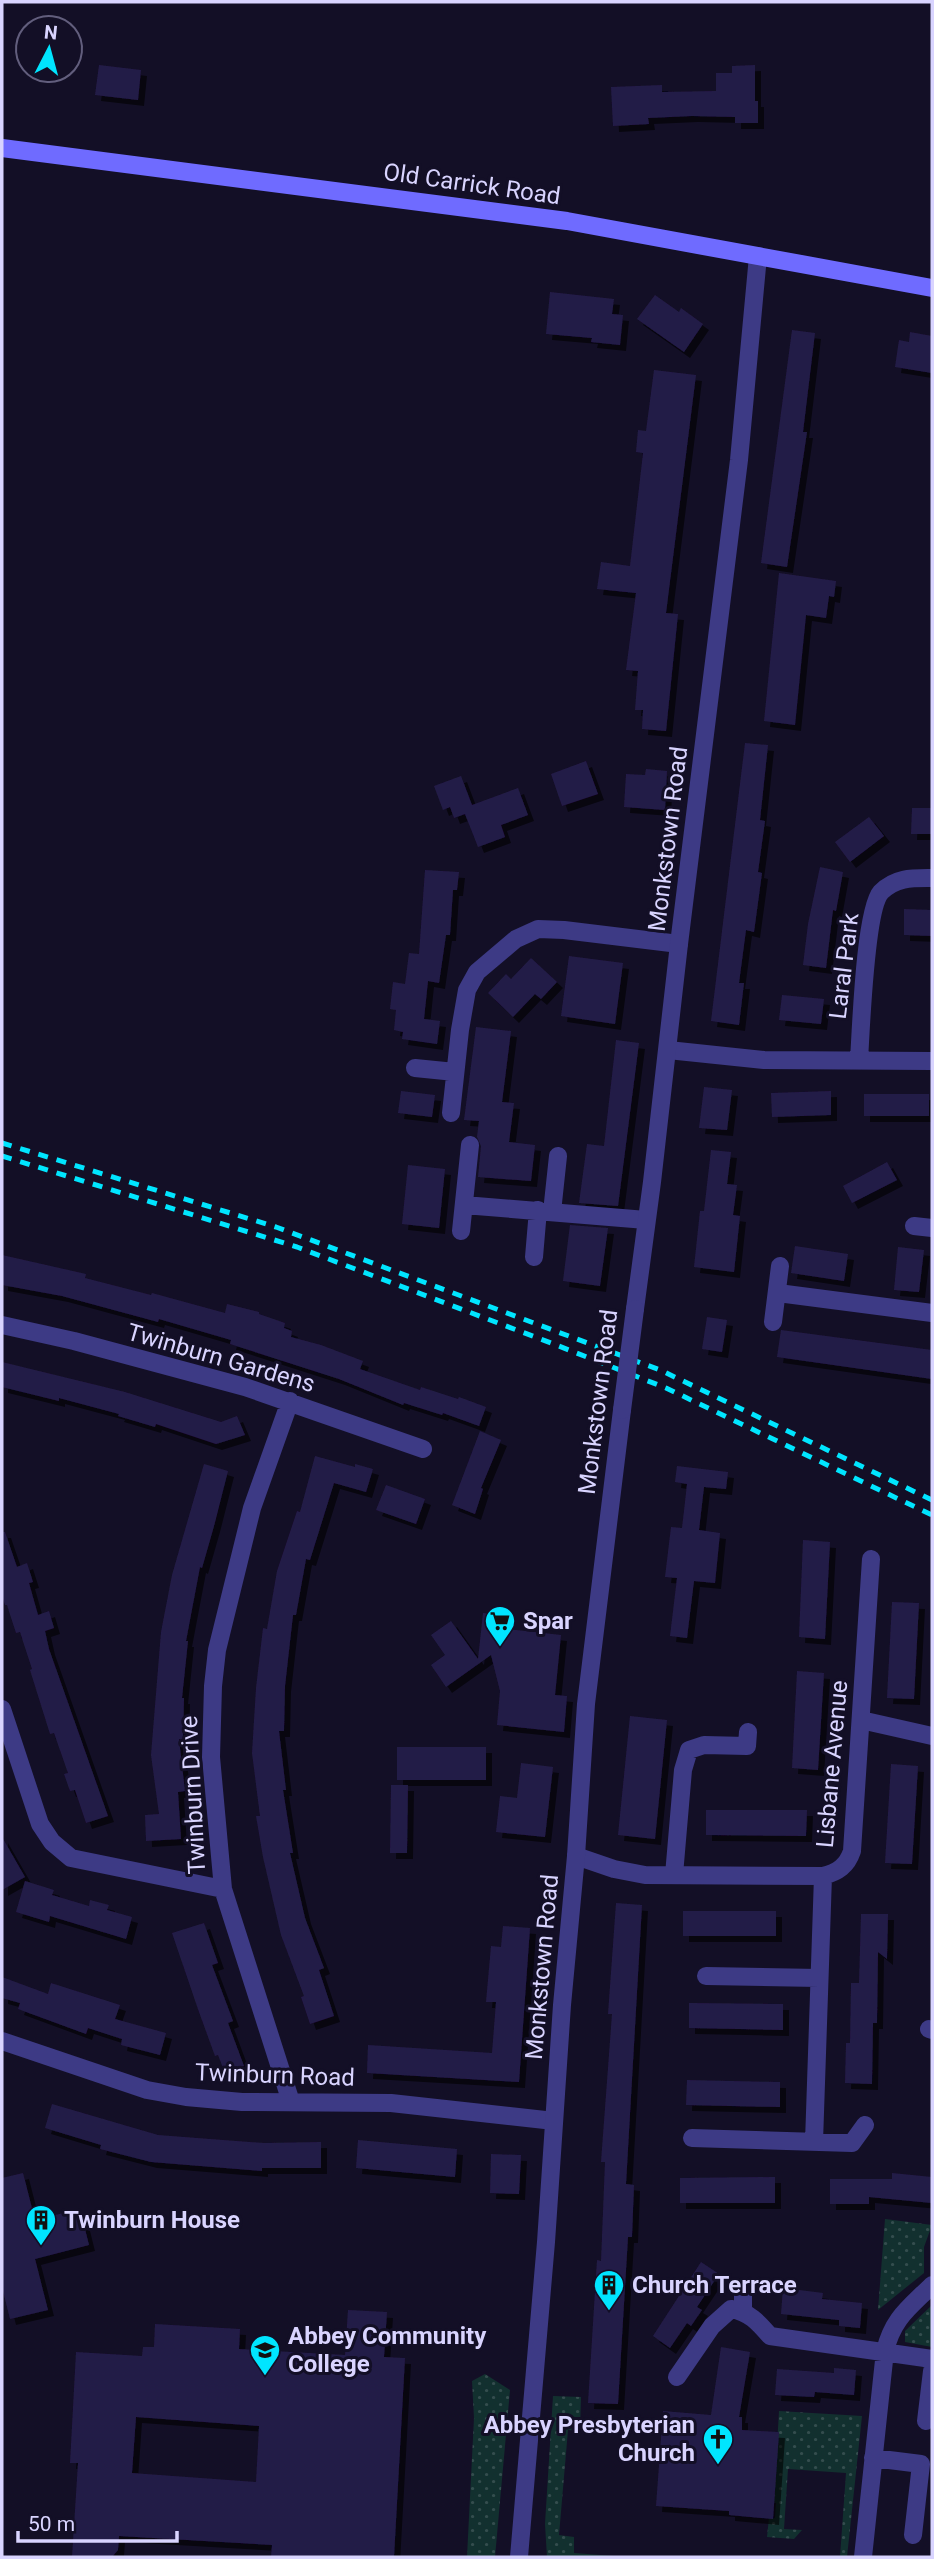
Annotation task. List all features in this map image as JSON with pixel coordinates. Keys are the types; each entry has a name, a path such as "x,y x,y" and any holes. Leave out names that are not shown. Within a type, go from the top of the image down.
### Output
{"main road":[{"name":"Old Carrick Road","path":"2,148 567,221 932,288"}],"street":[{"name":"Monkstown Road","path":"519,2557 547,2242 586,1704 739,460 758,256"},
{"name":"Laral Park","path":"859,1060 871,922 880,893 904,878 932,878"},
{"path":"452,1113 467,990 477,972 516,939 538,929 679,944"},
{"path":"668,1050 764,1060 932,1061"},
{"path":"415,1068 455,1072"},
{"path":"461,1231 470,1145"},
{"path":"534,1257 558,1156"},
{"path":"464,1205 646,1220"},
{"path":"774,1322 780,1266"},
{"path":"778,1293 932,1313"},
{"name":"Twinburn Gardens","path":"2,1325 88,1345 290,1401 423,1449"},
{"name":"Twinburn Drive","path":"290,1401 252,1508 218,1650 213,1686 211,1758 223,1889 291,2102"},
{"name":"Lisbane Avenue","path":"576,1856 614,1869 645,1875 823,1876 848,1863 852,1851 871,1559"},
{"path":"2,1709 40,1824 52,1842 71,1858 223,1889"},
{"path":"861,1720 932,1736"},
{"path":"674,1875 683,1770 689,1750 704,1745 747,1746 748,1732"},
{"path":"814,2142 823,1876"},
{"path":"706,1976 819,1978"},
{"name":"Twinburn Road","path":"2,2042 148,2090 186,2097 291,2102 391,2102 554,2121"},
{"path":"692,2138 852,2143 865,2125"},
{"path":"863,2557 889,2334 895,2321 932,2285"},
{"path":"743,2290 743,2311"},
{"path":"677,2377 712,2326 731,2309 743,2311 753,2317 770,2336 932,2359"},
{"path":"926,2421 932,2371"},
{"path":"873,2458 920,2464 913,2535"}],"green space":[{"path":"885,2219 932,2225 924,2247 924,2273 878,2310"},
{"path":"932,2305 932,2347 905,2342 905,2331"},
{"path":"485,2374 510,2390 495,2557 467,2557 474,2418 472,2381"},
{"path":"553,2396 581,2397 580,2431 568,2430 559,2535 574,2537 574,2553 627,2557 547,2557 545,2524"},
{"path":"779,2411 862,2416 847,2557 840,2557 846,2473 788,2469 784,2529 802,2530 794,2539 767,2537 769,2518 775,2518 776,2503 770,2503 774,2500"}],"building":[{"path":"99,65 141,70 138,100 95,95"},
{"path":"755,65 758,123 735,123 735,117 692,116 648,118 649,124 613,126 611,87 662,85 662,92 716,91 716,73 732,73 732,66"},
{"path":"550,292 614,299 612,314 623,315 620,345 591,342 592,338 546,334"},
{"path":"655,295 679,312 681,308 703,324 684,352 637,319"},
{"path":"792,330 815,333 803,432 807,432 787,567 761,563"},
{"path":"910,332 932,336 932,373 895,367 899,340 909,342"},
{"path":"654,370 696,375 666,613 678,614 666,731 642,729 643,710 635,710 638,671 626,670 636,593 597,589 601,562 630,566 643,453 636,452 638,430 646,431"},
{"path":"779,573 836,581 834,597 829,596 826,618 806,615 795,725 764,721"},
{"path":"745,743 768,745 760,820 765,821 758,872 762,873 754,932 746,930 739,983 744,983 739,1025 711,1021"},
{"path":"586,761 598,794 562,806 551,774"},
{"path":"646,769 667,771 665,810 624,807 626,774 645,775"},
{"path":"461,776 472,805 518,788 528,815 501,825 505,837 478,847 465,814 454,818 450,807 443,810 434,786"},
{"path":"912,808 932,808 932,834 911,834"},
{"path":"869,817 884,836 850,862 835,842"},
{"path":"820,867 843,872 836,911 833,910 826,968 803,965"},
{"path":"425,870 459,872 457,890 453,890 450,935 446,935 439,983 428,981 424,1019 440,1021 437,1044 402,1039 403,1032 394,1030 396,1010 390,1009 393,982 405,984 409,953 419,954"},
{"path":"904,909 932,910 932,936 904,935"},
{"path":"569,956 623,963 615,1024 561,1016"},
{"path":"531,958 557,982 541,999 535,994 513,1017 488,993 506,974 511,979"},
{"path":"782,995 824,999 821,1024 779,1020"},
{"path":"476,1027 511,1031 502,1102 514,1103 509,1142 535,1145 531,1181 478,1177 481,1146 477,1137 479,1121 464,1120"},
{"path":"616,1040 639,1043 618,1206 579,1203 587,1144 604,1146"},
{"path":"704,1087 732,1090 727,1130 699,1128"},
{"path":"401,1091 435,1095 432,1117 398,1113"},
{"path":"831,1091 831,1115 772,1117 771,1093"},
{"path":"864,1094 929,1094 929,1116 864,1116"},
{"path":"711,1150 731,1152 727,1184 737,1185 733,1215 740,1216 734,1272 694,1267 700,1211 704,1211"},
{"path":"887,1162 897,1180 852,1203 843,1186"},
{"path":"408,1165 445,1169 439,1228 402,1224"},
{"path":"570,1225 608,1228 600,1286 563,1281"},
{"path":"795,1246 848,1254 844,1281 791,1273"},
{"path":"898,1247 924,1250 919,1292 894,1290"},
{"path":"2,1255 86,1274 85,1278 225,1313 227,1304 259,1312 285,1323 284,1328 292,1331 291,1337 363,1361 360,1369 420,1390 421,1387 486,1407 479,1426 443,1413 442,1415 404,1403 403,1405 339,1379 230,1344 231,1340 159,1319 158,1322 62,1296 2,1285"},
{"path":"707,1317 727,1320 722,1352 702,1349"},
{"path":"781,1330 932,1350 932,1379 777,1357"},
{"path":"2,1362 125,1392 221,1422 237,1416 245,1435 216,1444 156,1424 155,1427 59,1398 59,1401 2,1387"},
{"path":"480,1431 501,1440 481,1488 483,1489 475,1514 452,1505"},
{"path":"315,1456 373,1469 366,1492 334,1483 310,1560 306,1559 296,1615 293,1615 285,1686 284,1731 279,1731 286,1790 283,1790 293,1853 290,1853 305,1918 324,1968 319,1970 334,2016 310,2024 301,1997 304,1996 281,1935 263,1857 256,1816 260,1816 252,1753 263,1628 267,1629 277,1571 297,1511 300,1512"},
{"path":"204,1464 228,1471 202,1568 200,1567 186,1641 182,1698 183,1740 179,1739 185,1791 178,1792 181,1839 146,1841 145,1815 159,1814 151,1755 161,1632 172,1575"},
{"path":"677,1466 728,1472 726,1489 704,1487 699,1530 720,1533 715,1583 694,1581 687,1638 670,1636 677,1578 665,1577 671,1527 682,1528 687,1484 675,1482"},
{"path":"386,1485 425,1499 416,1524 376,1510"},
{"path":"2,1532 5,1532 17,1567 27,1563 33,1582 29,1583 38,1615 49,1611 54,1628 45,1631 49,1649 108,1816 86,1823 75,1790 70,1791 64,1774 68,1773 54,1733 50,1734 20,1632 16,1633 2,1596"},
{"path":"803,1540 830,1542 825,1639 799,1637"},
{"path":"892,1602 919,1603 914,1699 887,1698"},
{"path":"483,1613 508,1615 507,1629 561,1635 555,1695 567,1696 564,1732 497,1725 500,1691 491,1655 446,1687 431,1665 445,1655 431,1635 451,1621 478,1659"},
{"path":"797,1671 824,1673 818,1770 792,1768"},
{"path":"630,1716 667,1720 655,1839 618,1835"},
{"path":"397,1747 486,1747 486,1780 397,1780"},
{"path":"521,1763 553,1767 545,1837 496,1832 500,1796 517,1798"},
{"path":"891,1764 918,1766 912,1864 885,1863"},
{"path":"391,1785 408,1785 407,1853 390,1853"},
{"path":"706,1810 807,1810 806,1836 706,1835"},
{"path":"2,1837 25,1877 2,1890"},
{"path":"25,1881 54,1890 52,1895 89,1906 90,1900 109,1905 107,1910 132,1917 126,1939 50,1916 49,1922 16,1912"},
{"path":"616,1903 642,1905 626,2184 634,2185 632,2237 628,2237 618,2404 588,2403 597,2260 601,2261 605,2162 601,2162 612,2014 608,2014"},
{"path":"683,1911 776,1911 776,1936 683,1936"},
{"path":"861,1914 888,1914 887,1959 878,1952 877,2023 873,2023 872,2084 845,2083 846,2043 850,2043 851,1983 859,1983"},
{"path":"204,1923 218,1963 212,1965 233,2021 228,2023 244,2066 225,2073 218,2055 215,2056 172,1933"},
{"path":"503,1926 530,1928 519,2082 367,2073 368,2045 492,2053 496,2002 486,2002 491,1946 501,1947"},
{"path":"2,1977 48,1994 51,1983 120,2005 115,2019 166,2033 160,2055 121,2045 122,2039 88,2028 86,2034 18,2009 20,2003 2,1998"},
{"path":"689,2003 783,2004 783,2030 689,2028"},
{"path":"687,2080 780,2082 780,2107 686,2105"},
{"path":"52,2104 158,2135 264,2143 321,2142 321,2168 262,2168 262,2171 151,2162 100,2149 101,2145 45,2128"},
{"path":"358,2140 457,2149 455,2177 356,2168"},
{"path":"491,2154 521,2155 519,2194 490,2193"},
{"name":"Twinburn House","path":"23,2173 35,2220 80,2209 89,2245 35,2259 48,2310 10,2319 2,2287 2,2178"},
{"path":"892,2173 932,2177 932,2203 869,2197 869,2204 830,2204 830,2179 892,2179"},
{"path":"775,2177 775,2203 680,2203 680,2178"},
{"path":"701,2262 719,2274 697,2307 702,2310 691,2326 687,2323 670,2348 653,2336"},
{"path":"783,2288 823,2293 822,2299 862,2303 860,2328 839,2326 839,2320 781,2314"},
{"path":"348,2310 387,2312 384,2357 405,2358 394,2557 271,2557 272,2545 119,2536 118,2550 112,2557 72,2557 78,2463 70,2463 76,2352 142,2356 143,2347 154,2347 155,2324 240,2329 239,2349 345,2355","holes":["136,2417 259,2426 256,2482 132,2473"]},
{"name":"Abbey Presbyterian Church","path":"721,2347 750,2352 739,2417 742,2417 742,2430 779,2432 773,2519 729,2515 729,2511 656,2506 663,2411 711,2415"},
{"path":"834,2368 856,2370 854,2395 815,2392 814,2397 775,2395 777,2369 834,2373"}],"railway":[{"path":"2,1143 276,1227 660,1370 932,1500"},
{"path":"2,1156 297,1247 551,1343 666,1388 932,1515"}],"place":[{"name":"Spar","path":"500,1648"},
{"name":"Twinburn House","path":"41,2247"},
{"name":"Church Terrace","path":"609,2312"},
{"name":"Abbey Community College","path":"265,2377"},
{"name":"Abbey Presbyterian Church","path":"718,2466"}]}
